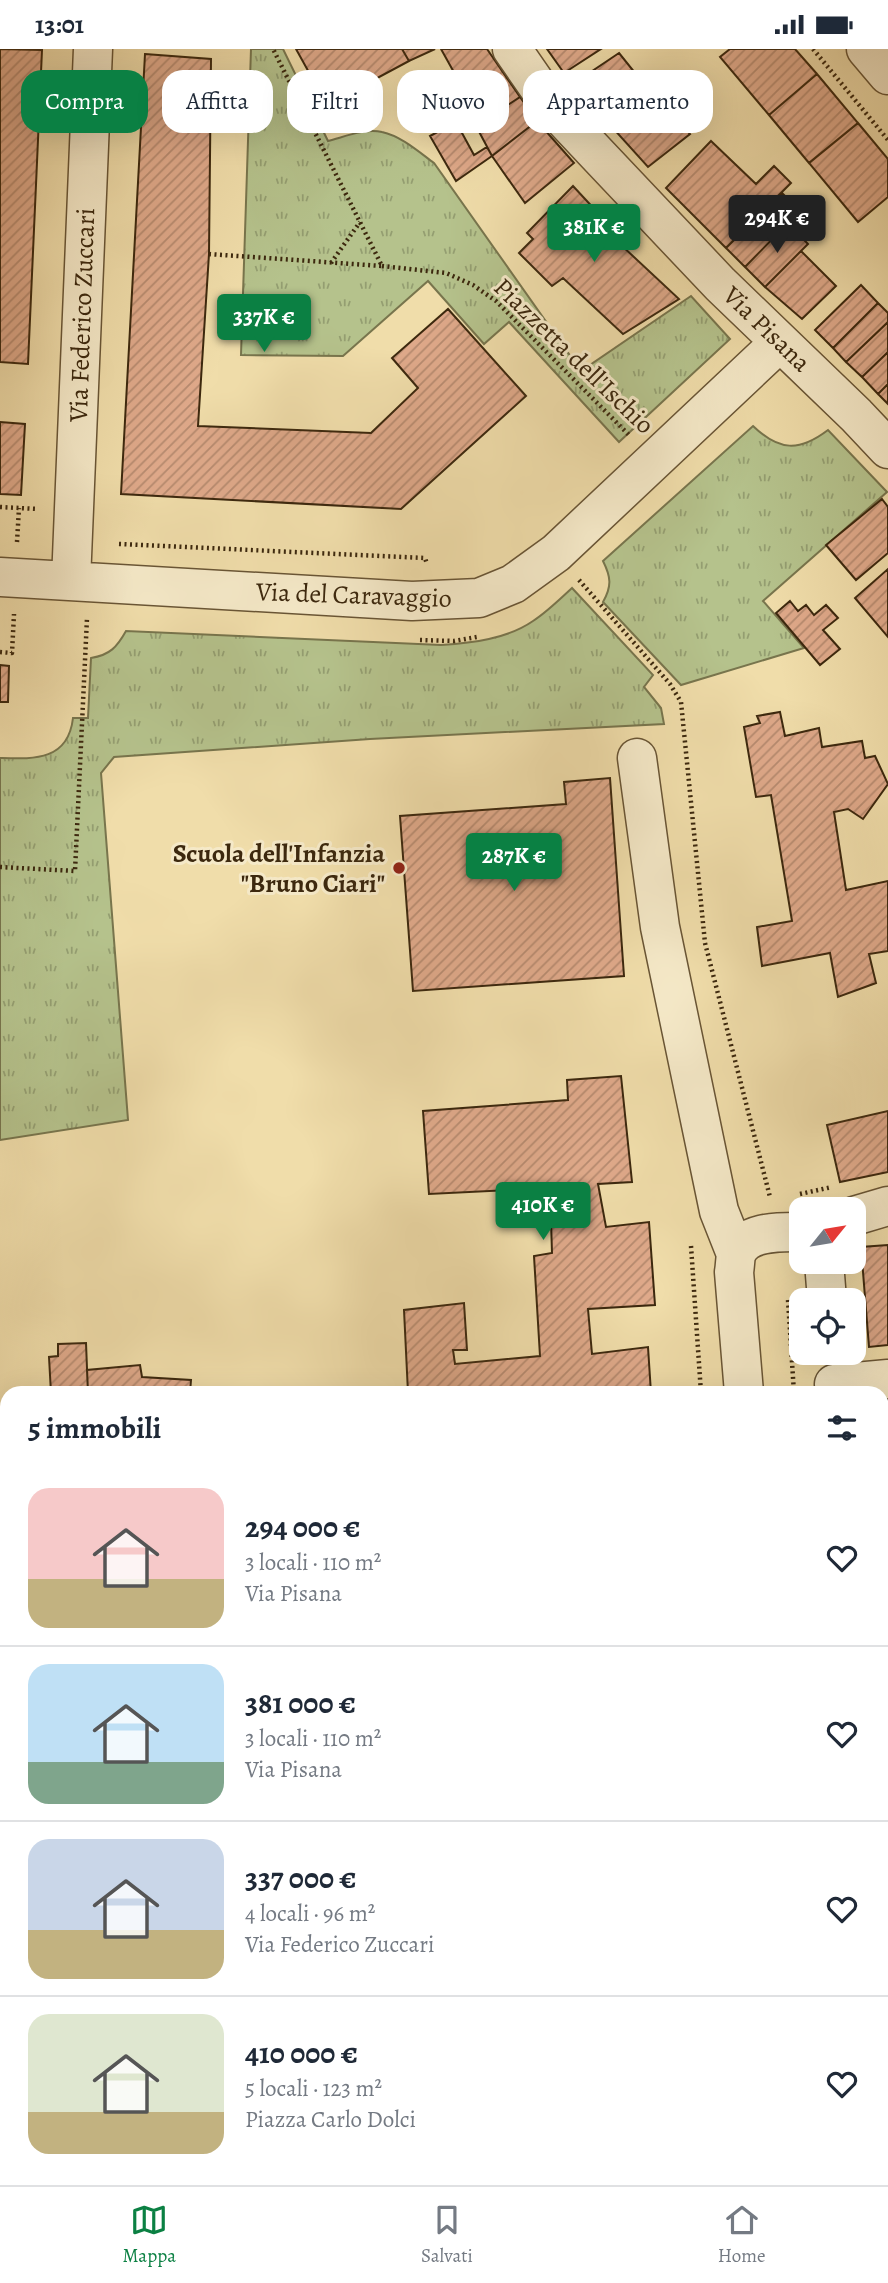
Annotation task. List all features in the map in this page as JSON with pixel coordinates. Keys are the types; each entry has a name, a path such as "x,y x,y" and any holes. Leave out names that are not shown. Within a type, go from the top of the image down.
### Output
{"street":[{"name":"Via Federico Zuccari","path":"71,581 93,49"},
{"name":"Via Pisana","path":"512,49 550,104 597,155 720,284 888,449"},
{"path":"866,49 888,75"},
{"name":"Via del Caravaggio","path":"8,566 71,581 412,601 452,601 488,595 513,584 555,553 780,342"},
{"path":"637,758 660,927 719,1211 736,1254 734,1272 743,1386"},
{"path":"866,1212 888,1206"},
{"path":"736,1254 749,1240 778,1232 789,1232"},
{"path":"833,1377 888,1379"}],"path":[{"path":"272,49 382,266"},
{"path":"813,49 888,140"},
{"path":"331,263 359,222"},
{"name":"Piazzetta dell'Ischio","path":"209,254 446,273 473,285 496,301 631,436 621,445"},
{"path":"0,507 40,509"},
{"path":"8,566 19,508"},
{"path":"111,544 425,558 428,568"},
{"path":"0,652 12,653 14,613"},
{"path":"0,867 75,871 87,618"},
{"path":"787,1287 794,1386"}],"green space":[{"path":"251,49 283,49 293,70 287,70 287,133 324,133 328,141 358,133 383,132 403,141 434,163 581,371 691,296 730,339 619,442 509,322 484,344 428,281 343,356 241,355 248,133 273,133 273,70 250,70"},
{"path":"753,426 772,440 789,446 808,442 828,430 887,492 763,601 804,648 681,685 603,602 609,581 603,561"},
{"path":"572,588 653,675 644,687 661,708 664,724 370,739 114,757 101,773 128,1120 0,1140 0,758 47,755 64,743 73,718 88,718 91,658 112,649 126,631 441,645 477,641 501,636 523,627 543,614"}],"building":[{"path":"0,49 42,50 41,70 21,70 21,133 38,133 28,364 0,362"},
{"path":"296,49 402,49 409,61 383,75 383,70 308,70"},
{"path":"402,49 435,49 409,61"},
{"path":"441,49 487,49 501,70 453,70"},
{"path":"547,49 601,49 569,70 562,70"},
{"path":"730,49 795,49 817,74 769,115 720,57"},
{"path":"619,53 633,70 594,70"},
{"path":"145,54 211,59 211,70 162,70 162,133 210,133 209,254 198,426 371,433 418,388 392,358 448,309 526,396 401,509 121,494 141,133 148,133 148,70 144,70"},
{"path":"817,74 858,123 809,163 769,115"},
{"path":"509,81 520,97 509,104"},
{"path":"520,97 523,101 523,132 492,156 480,133 509,133 509,104"},
{"path":"858,123 888,159 888,197 858,222 809,163"},
{"path":"523,132 548,133 574,163 525,203 492,156"},
{"path":"436,133 462,133 474,155 487,147 492,156 456,181 430,136"},
{"path":"617,133 690,134 648,167"},
{"path":"711,141 756,184 774,166 791,183 726,248 666,188"},
{"path":"573,186 610,226 605,230 679,299 623,334 563,278 552,286 519,253 533,239 527,233"},
{"path":"782,193 797,208 783,221 788,223 745,267 726,248"},
{"path":"788,223 808,244 765,287 745,267"},
{"path":"801,251 836,286 802,319 765,287"},
{"path":"861,285 878,303 833,348 815,330"},
{"path":"878,303 888,313 888,322 846,362 833,348"},
{"path":"888,322 888,352 862,377 846,362"},
{"path":"888,352 888,384 878,394 862,377"},
{"path":"888,384 888,404 878,394"},
{"path":"0,422 25,424 21,495 0,494"},
{"path":"882,499 888,507 888,553 856,580 826,545"},
{"path":"888,569 888,637 855,598"},
{"path":"790,601 798,611 806,605 814,615 826,605 838,618 823,630 840,649 820,665 776,613"},
{"path":"0,665 9,666 8,702 0,702"},
{"path":"780,712 785,736 819,728 822,747 862,741 865,758 875,756 888,784 863,819 848,809 834,812 846,890 888,881 888,951 869,954 876,983 838,997 830,953 762,966 757,927 792,921 771,795 756,797 744,727 760,723 757,716"},
{"path":"610,778 624,976 413,991 400,816 566,804 564,782"},
{"path":"621,1076 632,1182 598,1184 606,1227 649,1222 655,1305 588,1309 592,1354 648,1347 651,1386 408,1386 404,1310 464,1303 467,1350 453,1350 455,1364 540,1356 534,1256 552,1253 550,1188 429,1194 423,1111 568,1100 567,1080"},
{"path":"888,1111 888,1172 840,1182 827,1125"},
{"path":"888,1245 888,1345 869,1347 863,1274 866,1274 866,1247"},
{"path":"86,1343 88,1386 51,1386 49,1357 58,1356 58,1344"},
{"path":"140,1365 142,1377 191,1380 191,1386 88,1386 87,1370"}],"place":[{"name":"Scuola dell'Infanzia \"Bruno Ciari\"","path":"399,868"}]}
